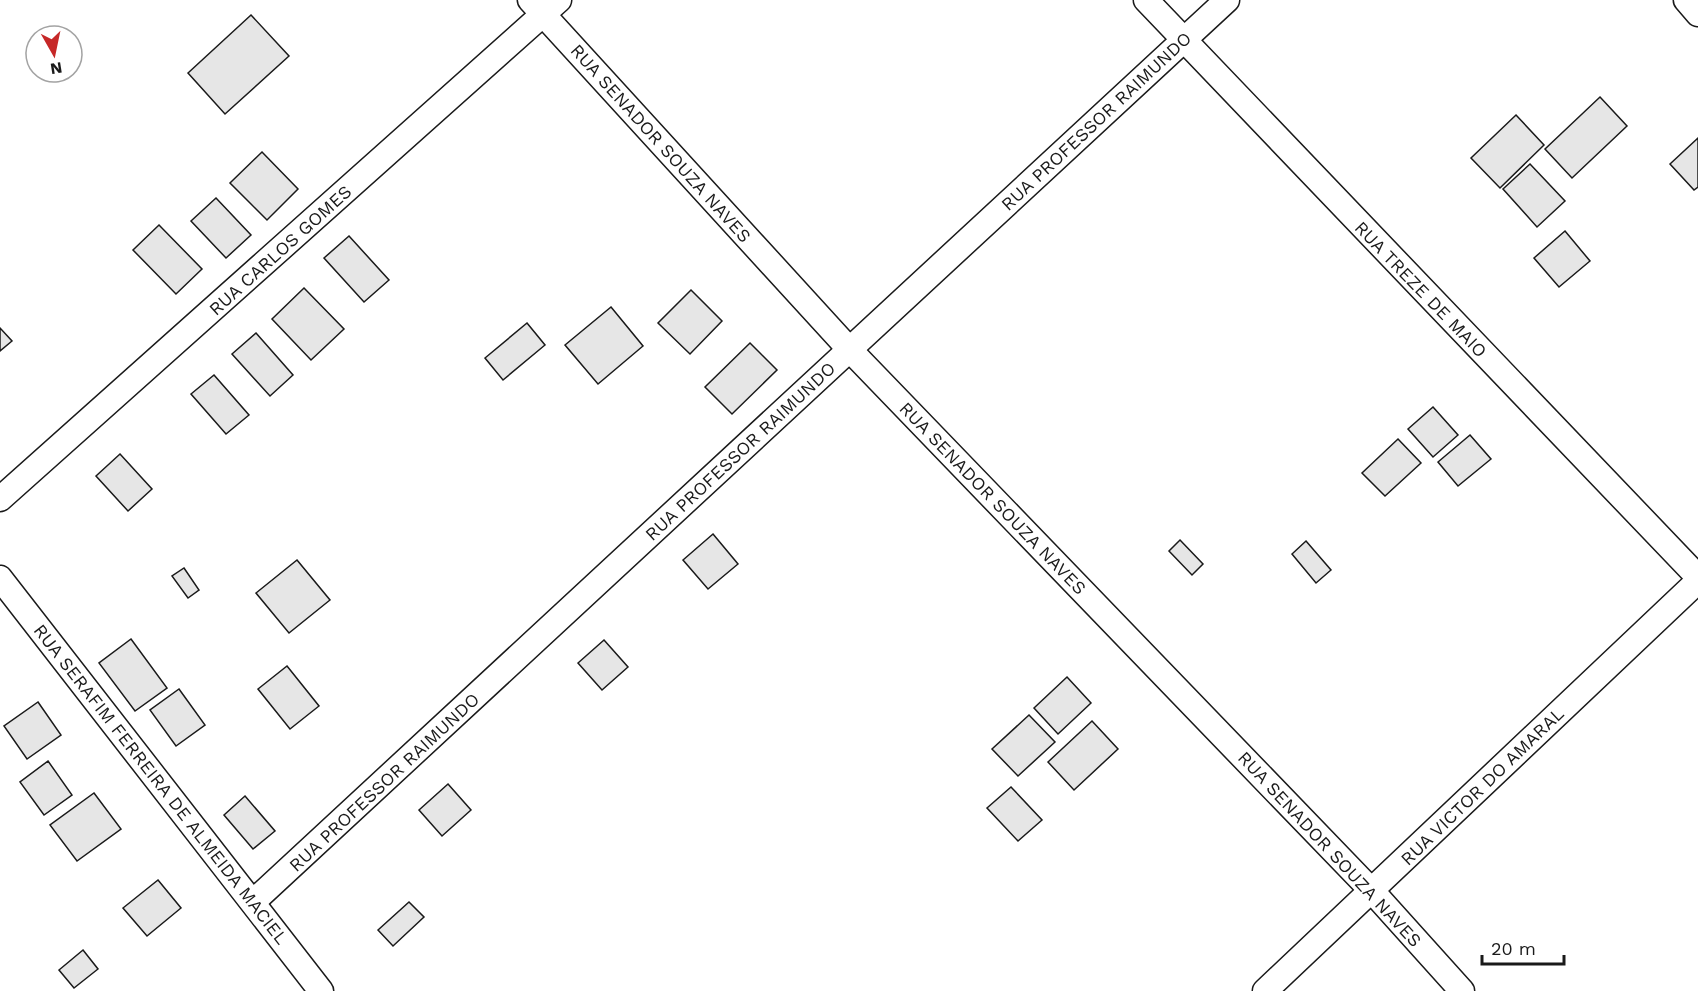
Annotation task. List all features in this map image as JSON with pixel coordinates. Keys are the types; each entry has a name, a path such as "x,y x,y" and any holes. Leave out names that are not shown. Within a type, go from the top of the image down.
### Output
{"street":[{"name":"RUA TREZE DE MAIO","path":"1146,0 1698,579"},
{"name":"RUA PROFESSOR RAIMUNDO","path":"254,903 1227,0"},
{"path":"1686,0 1698,14"},
{"name":"RUA SENADOR SOUZA NAVES","path":"544,5 850,350 1371,891 1462,991"},
{"name":"RUA CARLOS GOMES","path":"0,499 544,5"},
{"name":"RUA SERAFIM FERREIRA DE ALMEIDA MACIEL","path":"0,578 321,991"},
{"name":"RUA VICTOR DO AMARAL","path":"1265,991 1698,579"}],"building":[{"path":"251,15 289,56 225,114 188,73"},
{"path":"1600,97 1627,126 1572,178 1545,149"},
{"path":"1516,115 1544,145 1500,188 1471,158"},
{"path":"1698,138 1698,187 1694,190 1670,164"},
{"path":"262,152 298,189 267,220 230,183"},
{"path":"1530,164 1565,201 1537,227 1503,189"},
{"path":"216,198 251,235 226,258 191,221"},
{"path":"159,225 202,269 176,294 133,250"},
{"path":"1565,231 1590,261 1559,287 1534,258"},
{"path":"349,236 389,280 364,302 324,258"},
{"path":"304,288 344,329 311,360 272,319"},
{"path":"691,290 722,321 690,354 658,323"},
{"path":"611,307 643,346 598,384 565,345"},
{"path":"527,323 545,345 503,380 485,358"},
{"path":"0,328 12,341 0,351"},
{"path":"256,333 293,375 270,396 232,354"},
{"path":"750,343 777,370 732,414 705,387"},
{"path":"214,375 249,415 226,434 191,394"},
{"path":"1433,407 1458,435 1433,457 1408,429"},
{"path":"1470,435 1491,459 1458,486 1438,462"},
{"path":"1398,439 1421,463 1385,496 1362,473"},
{"path":"120,454 152,489 128,511 96,476"},
{"path":"713,534 738,564 708,589 683,560"},
{"path":"1180,540 1203,564 1192,575 1169,551"},
{"path":"1306,541 1331,570 1316,583 1292,554"},
{"path":"297,560 330,600 289,633 256,593"},
{"path":"184,568 199,590 188,598 172,576"},
{"path":"131,639 167,688 135,711 99,663"},
{"path":"604,640 628,667 602,690 578,663"},
{"path":"287,666 319,706 290,729 258,689"},
{"path":"1067,677 1091,703 1058,734 1034,708"},
{"path":"179,689 205,725 176,746 150,710"},
{"path":"38,702 61,735 27,759 4,726"},
{"path":"1029,715 1055,742 1018,776 992,749"},
{"path":"1092,721 1118,749 1074,790 1048,762"},
{"path":"48,761 72,795 44,815 20,782"},
{"path":"448,784 471,810 442,836 419,810"},
{"path":"1011,787 1042,820 1018,841 987,808"},
{"path":"94,793 121,829 77,861 50,825"},
{"path":"245,796 275,831 253,849 224,815"},
{"path":"158,880 181,908 147,936 123,908"},
{"path":"409,902 424,917 393,946 378,930"},
{"path":"83,950 98,969 74,988 59,970"}]}
